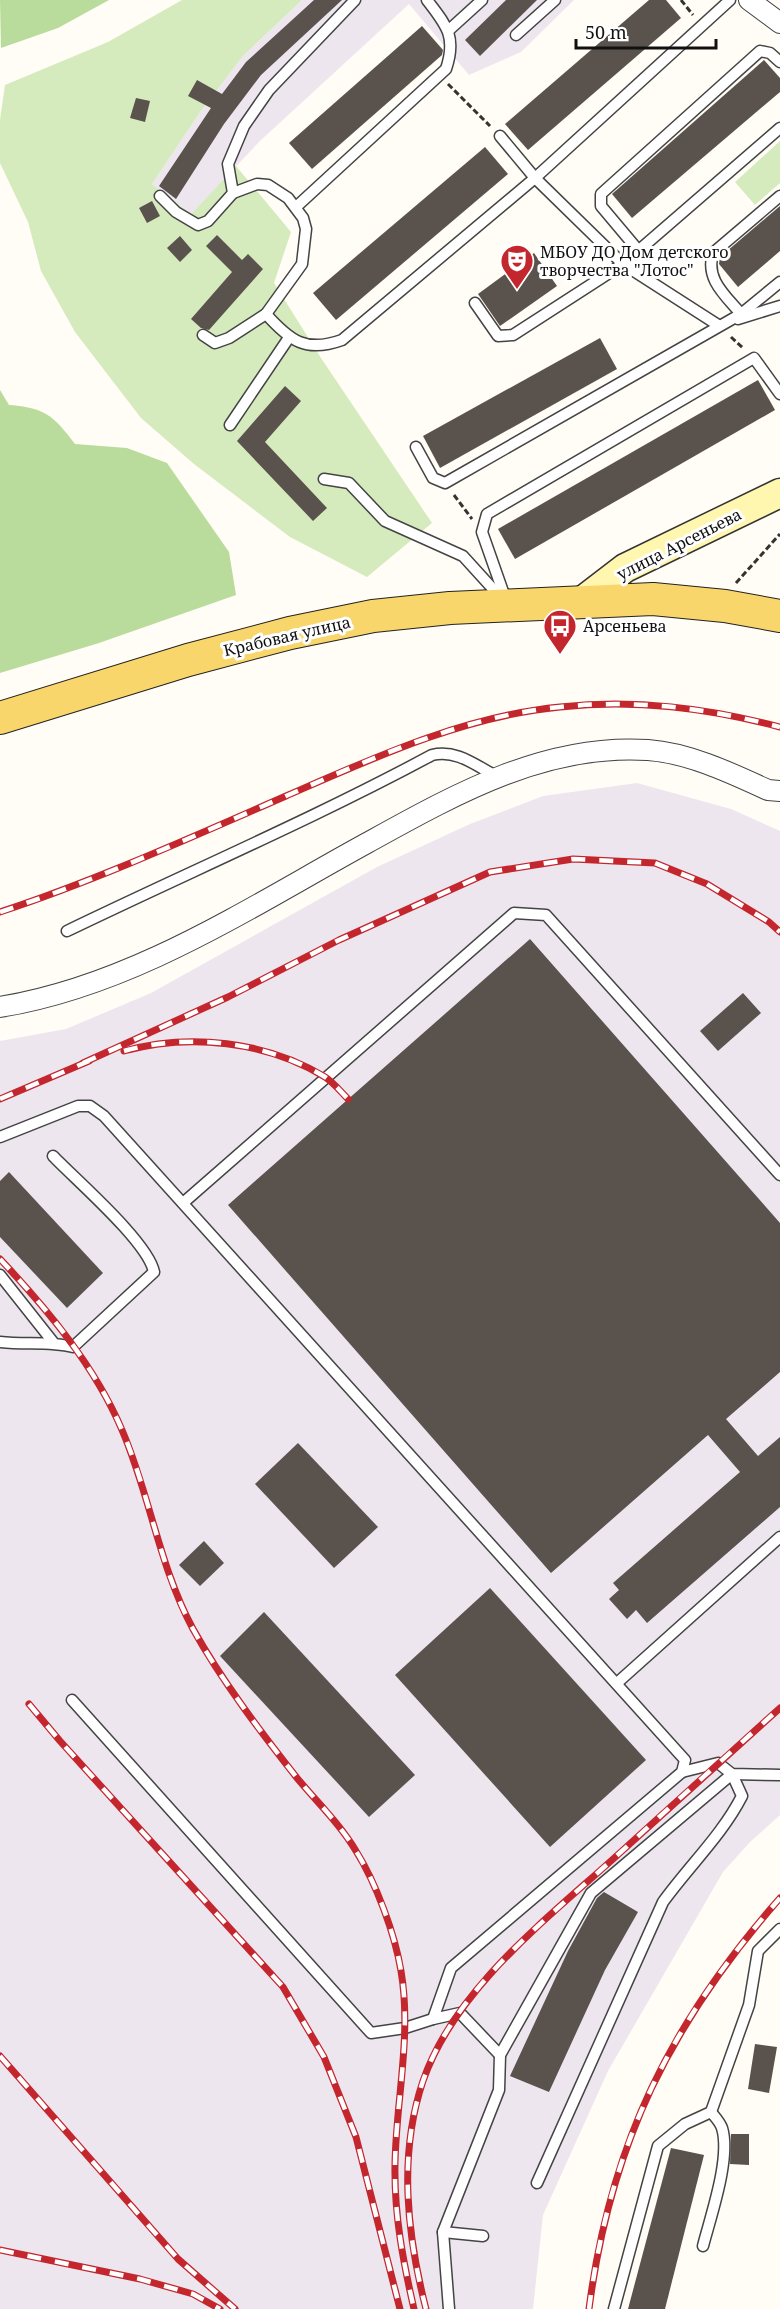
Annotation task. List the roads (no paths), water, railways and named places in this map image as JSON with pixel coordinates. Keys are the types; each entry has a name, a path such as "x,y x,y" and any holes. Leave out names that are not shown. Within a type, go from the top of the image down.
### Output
{"main road":[{"name":"улица Арсеньева","path":"582,601 625,568 780,493"},
{"name":"Крабовая улица","path":"0,718 188,660 290,633 373,616 507,605 653,599 725,606 780,616"}],"street":[{"path":"749,0 780,23"},
{"path":"0,1007 39,1000 82,988 195,938 437,804 496,776 573,755 614,749 651,750 692,759 768,790 780,791"}],"lane":[{"path":"233,193 228,164 244,126 269,90 355,0"},
{"path":"296,207 441,77 449,59 449,30 427,0"},
{"path":"449,30 482,0"},
{"path":"516,34 555,0"},
{"path":"267,314 288,339 327,345 342,340 535,178 730,0"},
{"path":"638,250 601,206 601,194 760,51 770,53 780,62"},
{"path":"475,303 498,336 513,335 623,264 780,128"},
{"path":"500,136 535,178 623,264 718,325 780,306"},
{"path":"160,196 176,212 198,225 208,221 233,193 257,184 268,185 296,207 303,218 306,229 302,264 267,314 229,338 214,343 202,335"},
{"path":"741,314 711,275 710,264 713,253 780,196"},
{"path":"416,447 433,478 445,483 659,362 718,325 741,314 780,282"},
{"path":"230,425 288,339"},
{"path":"507,605 482,532 487,514 754,358 780,394"},
{"path":"324,479 349,483 385,521 464,556 507,605"},
{"path":"67,931 199,867 353,798 432,755 444,752 459,756 496,776"},
{"path":"183,1203 514,913 546,915 780,1175"},
{"path":"0,1137 78,1106 90,1106 104,1116 677,1748 685,1760 682,1772"},
{"path":"0,1342 35,1344 53,1342 74,1347 154,1272 152,1260 137,1242 52,1156"},
{"path":"0,1275 53,1342"},
{"path":"617,1683 780,1538"},
{"path":"72,1700 372,2033 405,2028 460,2013 500,2055"},
{"path":"433,2019 451,1968 682,1772 718,1763 732,1774 742,1796 729,1822 689,1866 663,1902 537,2183"},
{"path":"449,2309 443,2232 499,2090 500,2055 591,1893 732,1774 780,1775"},
{"path":"614,2309 658,2146 685,2124 711,2112 750,2005 758,1951 780,1929"},
{"path":"703,2246 721,2172 723,2144 722,2127 711,2112"},
{"path":"443,2232 483,2236"}],"railway":[{"path":"0,912 144,857 352,767 454,729 489,719 560,707 616,704 698,710 780,727"},
{"path":"83,1063 228,997 339,940 490,872 573,859 655,863 707,884 769,922 780,932"},
{"path":"124,1051 175,1042 201,1042 253,1048 278,1055 325,1077 348,1099"},
{"path":"0,1099 89,1061"},
{"path":"0,1259 68,1339 111,1406 132,1455 181,1605 204,1648 269,1742 350,1841 371,1878 384,1909 398,1957 404,1995 404,2043 395,2183 400,2237 414,2309"},
{"path":"29,1704 283,1987 324,2057 356,2137 400,2309"},
{"path":"426,2309 410,2224 408,2166 415,2109 423,2081 437,2048 456,2017 478,1988 530,1933 780,1708"},
{"path":"589,2309 599,2249 612,2193 630,2139 652,2088 677,2039 707,1991 741,1944 780,1898"},
{"path":"0,2056 178,2259 235,2309"},
{"path":"0,2250 140,2279 193,2294 220,2309"}],"place":[{"name":"МБОУ ДО Дом детского творчества \"Лотос\"","path":"517,290"},
{"name":"Арсеньева","path":"560,655"}]}
